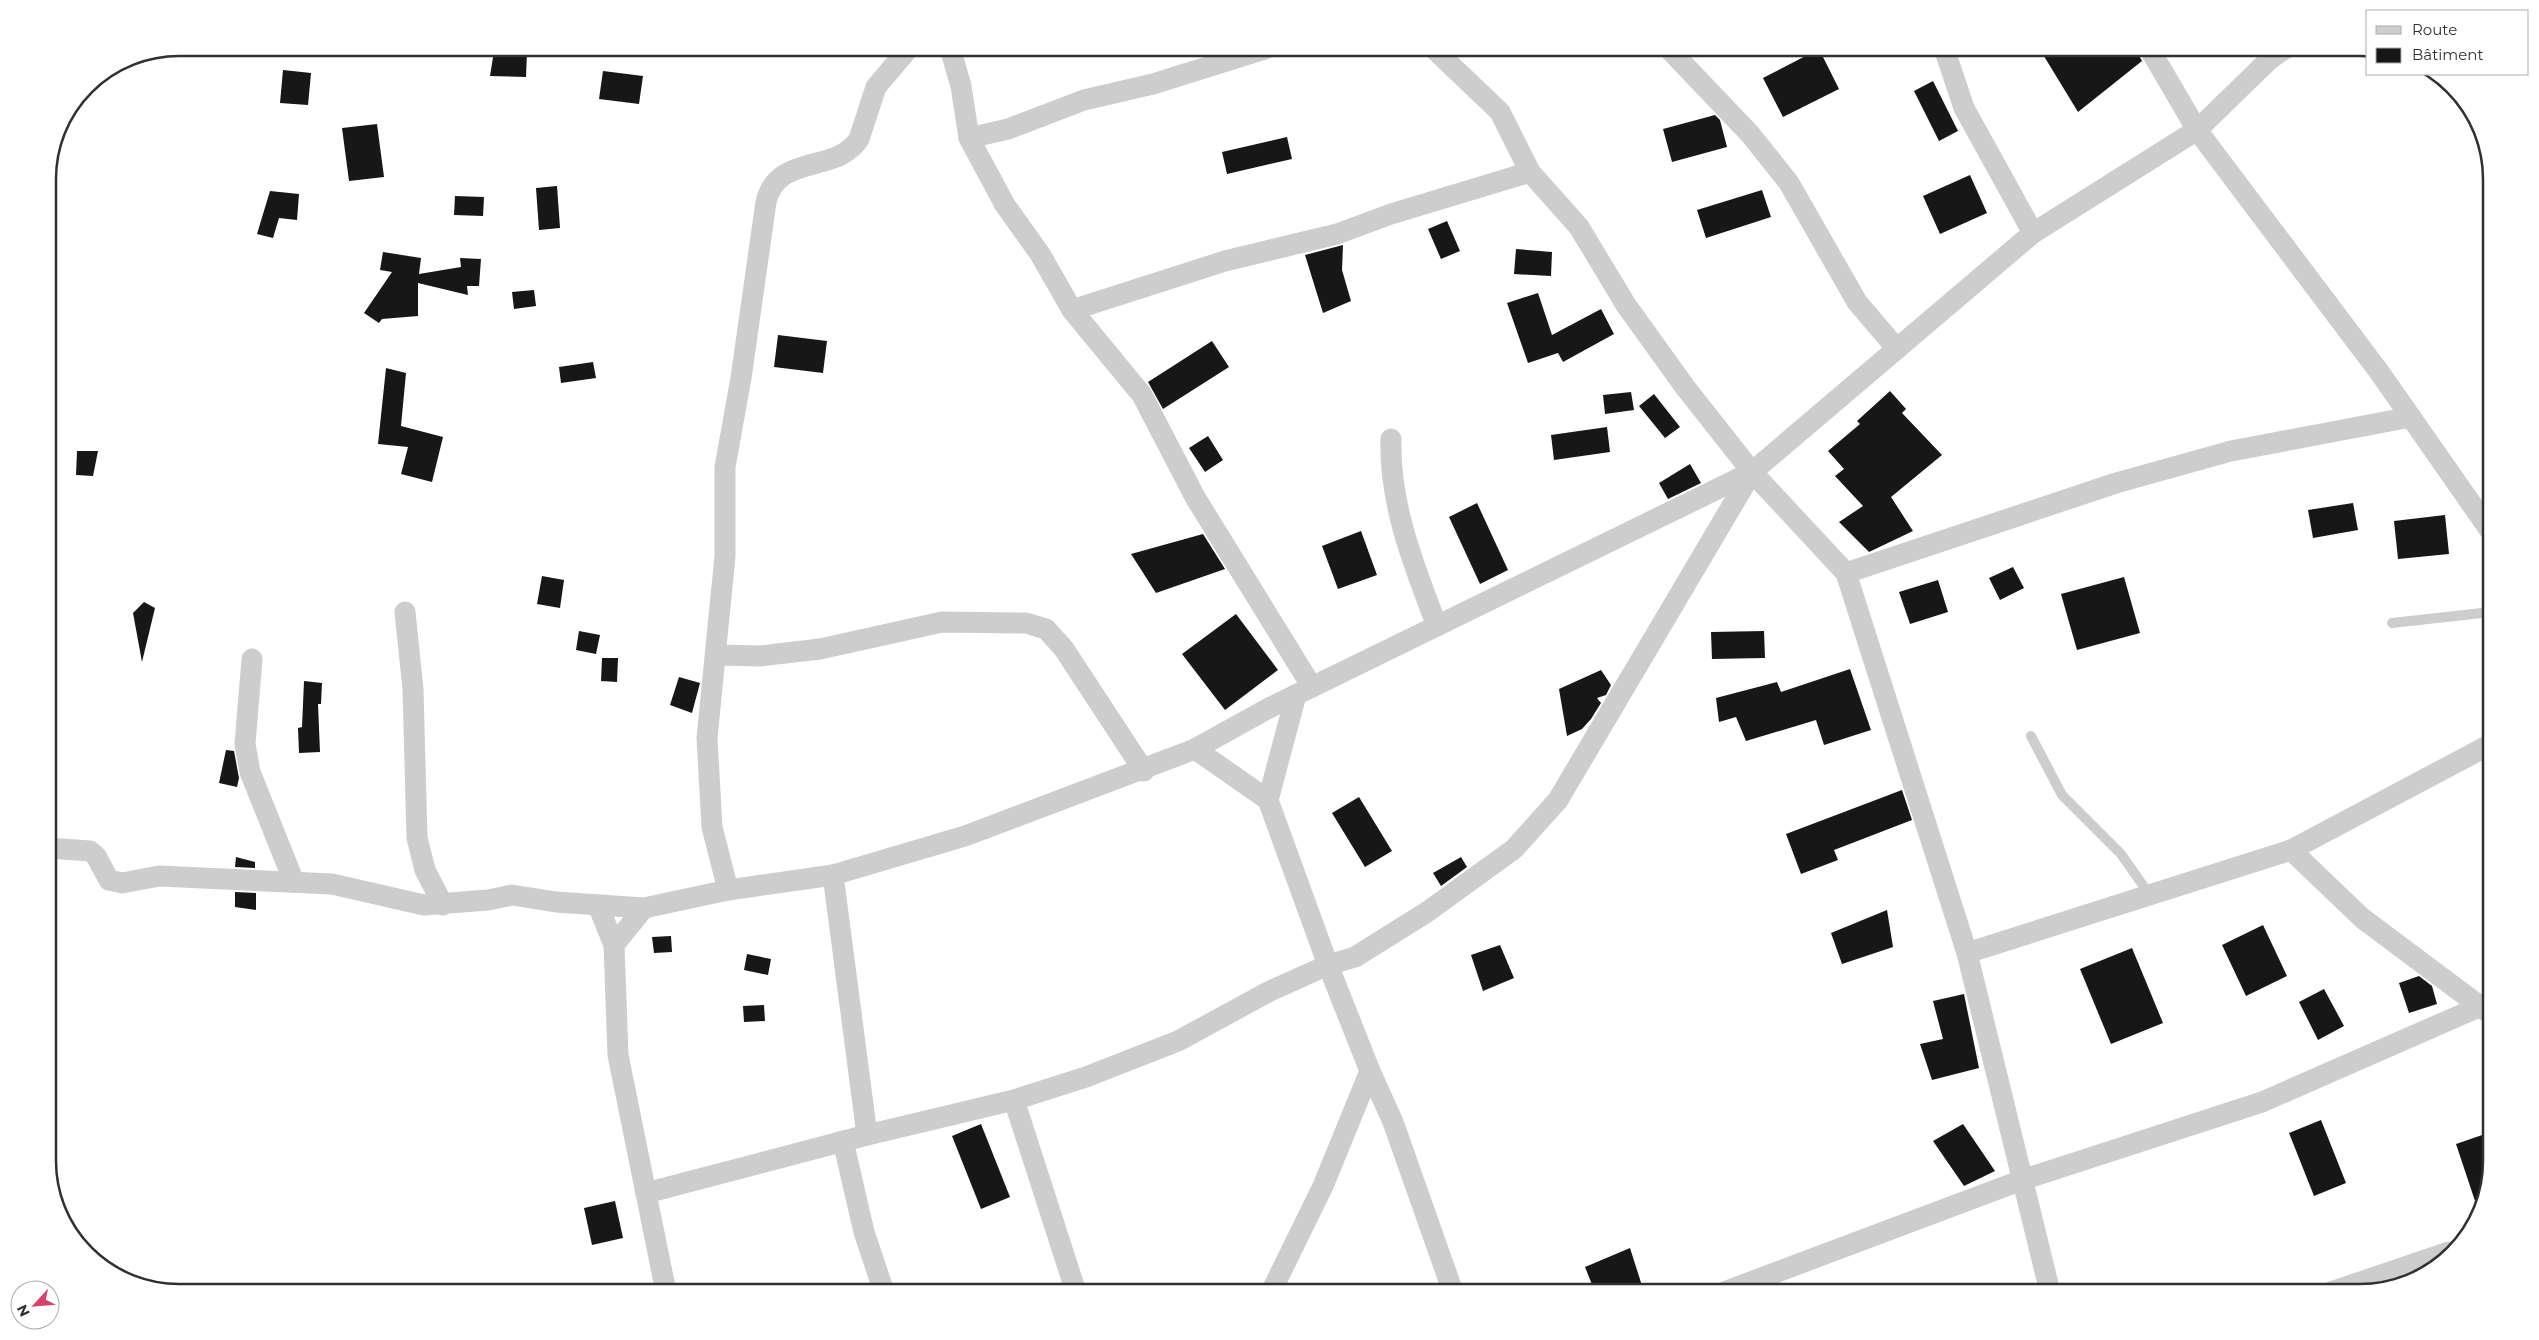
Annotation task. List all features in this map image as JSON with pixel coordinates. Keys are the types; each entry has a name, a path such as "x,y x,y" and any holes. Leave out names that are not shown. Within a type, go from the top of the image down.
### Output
{"street":[{"path":"1442,56 1500,112 1530,172 1579,227 1626,305 1685,387 1752,472 1846,573 1967,954 2048,1284"},
{"path":"1676,56 1750,134 1789,182 1857,302 1896,349"},
{"path":"1947,56 1964,108 2033,233"},
{"path":"2154,56 2197,130 2410,417 2482,520"},
{"path":"57,849 90,851 96,856 109,880 122,883 159,876 294,882 332,884 424,905 443,905 512,895 556,902 644,908 728,890 833,875 965,836 1144,771 1195,749 1304,691 1752,472 2033,233 2197,130 2274,56"},
{"path":"728,890 712,826 707,738 717,655 725,556 725,467 741,378 767,198 772,184 780,176 842,154 855,146 876,87 902,57"},
{"path":"953,57 961,86 969,138 1005,205 1040,254 1072,310 1142,395 1195,497 1304,691 1268,800"},
{"path":"969,138 1008,129 1084,100 1153,84 1241,57"},
{"path":"1072,310 1225,262 1337,234 1400,211 1530,172"},
{"path":"1846,573 2116,483 2231,451 2410,417"},
{"path":"1391,439 1390,468 1410,556 1437,626"},
{"path":"646,1193 866,1134 1014,1100 1086,1077 1178,1041 1270,991 1328,965 1355,957 1427,912 1514,850 1558,800 1752,472"},
{"path":"405,612 414,689 418,838 425,870 443,905"},
{"path":"717,655 760,656 820,649 942,622 1026,623 1046,630 1064,649 1144,771"},
{"path":"252,659 245,744 250,772 294,882"},
{"path":"1967,954 2149,894 2291,850 2483,748"},
{"path":"1195,749 1268,800 1328,965 1370,1072 1393,1122 1450,1284"},
{"path":"2291,850 2362,918 2483,1009"},
{"path":"833,875 866,1134"},
{"path":"598,904 614,945 618,1055 664,1284"},
{"path":"614,945 644,908"},
{"path":"1745,1284 2022,1180 2262,1102 2483,1012"},
{"path":"1275,1284 1323,1186 1370,1072"},
{"path":"1014,1100 1073,1284"},
{"path":"843,1140 864,1232 881,1284"},
{"path":"2355,1284 2437,1256"}],"lane":[{"path":"2392,622 2482,613"},
{"path":"2031,736 2062,795 2121,854 2149,894"}],"building":[{"path":"1805,56 1823,56 1839,89 1783,117 1763,78"},
{"path":"2044,56 2139,56 2142,61 2078,112"},
{"path":"493,57 527,57 526,77 490,76"},
{"path":"283,70 311,73 308,105 280,103"},
{"path":"603,71 643,76 639,104 599,99"},
{"path":"1933,81 1958,131 1939,141 1914,91"},
{"path":"1715,115 1720,120 1727,147 1672,162 1663,129"},
{"path":"377,124 384,177 349,181 342,128"},
{"path":"1287,137 1292,159 1227,174 1222,152"},
{"path":"1970,175 1987,213 1940,234 1923,196"},
{"path":"557,186 560,228 539,230 536,188"},
{"path":"1762,190 1771,217 1706,238 1697,210"},
{"path":"270,191 299,194 297,220 279,218 273,238 257,234"},
{"path":"455,196 484,197 483,216 454,215"},
{"path":"1447,221 1460,251 1441,259 1428,229"},
{"path":"1343,245 1342,270 1351,301 1323,313 1305,255"},
{"path":"1516,249 1552,252 1551,276 1514,274"},
{"path":"383,252 421,258 419,274 461,267 460,258 481,259 479,286 467,286 468,295 418,283 418,316 382,319 379,323 364,313 392,272 380,270"},
{"path":"534,290 536,306 514,309 512,292"},
{"path":"1538,293 1552,335 1601,309 1614,334 1563,362 1558,353 1528,363 1507,303"},
{"path":"778,335 827,341 823,373 774,367"},
{"path":"1212,341 1229,367 1163,409 1148,382"},
{"path":"593,362 596,378 561,383 559,367"},
{"path":"386,368 406,373 401,426 443,437 432,482 401,474 408,447 378,444"},
{"path":"1890,391 1906,409 1902,413 1942,455 1891,497 1913,531 1869,552 1839,522 1863,506 1835,476 1844,469 1828,451 1860,424 1857,421"},
{"path":"1631,392 1634,410 1605,414 1603,395"},
{"path":"1654,394 1680,427 1665,438 1639,406"},
{"path":"1607,427 1610,452 1554,460 1551,435"},
{"path":"1208,436 1223,460 1205,472 1189,448"},
{"path":"77,451 98,451 93,476 76,475"},
{"path":"1690,464 1701,483 1668,499 1659,483"},
{"path":"1477,503 1508,570 1480,584 1449,517"},
{"path":"2353,503 2358,530 2313,538 2308,510"},
{"path":"2445,515 2449,554 2398,559 2394,521"},
{"path":"1361,531 1377,575 1338,589 1322,546"},
{"path":"1203,534 1225,569 1156,593 1131,554"},
{"path":"2013,567 2024,588 2000,600 1989,578"},
{"path":"542,576 564,580 560,608 537,604"},
{"path":"2124,577 2140,633 2077,650 2061,594"},
{"path":"1938,580 1948,612 1910,624 1899,592"},
{"path":"144,602 155,608 142,662 133,613"},
{"path":"1236,614 1278,670 1225,710 1182,654"},
{"path":"579,631 600,635 596,654 576,650"},
{"path":"1764,631 1765,658 1712,659 1711,632"},
{"path":"602,658 618,658 617,682 601,681"},
{"path":"1850,669 1871,730 1824,745 1816,720 1746,741 1736,717 1719,722 1716,698 1777,682 1781,692"},
{"path":"1601,670 1611,685 1606,695 1597,698 1601,703 1582,729 1567,736 1559,689"},
{"path":"679,677 700,683 692,713 670,705"},
{"path":"304,681 322,683 321,704 318,704 320,752 299,753 298,728 302,727"},
{"path":"226,750 234,751 239,778 237,787 219,783"},
{"path":"1902,790 1912,820 1834,850 1838,860 1801,874 1786,834"},
{"path":"1359,797 1392,851 1365,867 1332,813"},
{"path":"236,857 255,862 255,868 235,867"},
{"path":"1461,857 1467,867 1441,886 1433,873"},
{"path":"235,892 256,893 256,910 235,907"},
{"path":"1887,910 1893,947 1842,964 1831,933"},
{"path":"2263,925 2287,976 2246,996 2222,945"},
{"path":"671,936 672,952 654,953 652,937"},
{"path":"1500,945 1514,978 1483,991 1471,955"},
{"path":"2132,948 2163,1023 2111,1044 2080,969"},
{"path":"747,954 771,959 768,975 744,970"},
{"path":"2419,976 2432,986 2437,1004 2409,1013 2399,983"},
{"path":"2324,989 2344,1026 2318,1040 2299,1002"},
{"path":"1964,994 1979,1068 1932,1080 1920,1044 1943,1039 1933,1001"},
{"path":"764,1005 765,1021 744,1022 743,1006"},
{"path":"2321,1120 2346,1183 2314,1196 2289,1133"},
{"path":"981,1124 1010,1197 981,1209 952,1136"},
{"path":"1963,1124 1995,1171 1964,1186 1933,1141"},
{"path":"2483,1135 2482,1177 2475,1202 2456,1144"},
{"path":"615,1201 623,1238 592,1245 584,1208"},
{"path":"1630,1248 1641,1284 1592,1284 1585,1267"}]}
